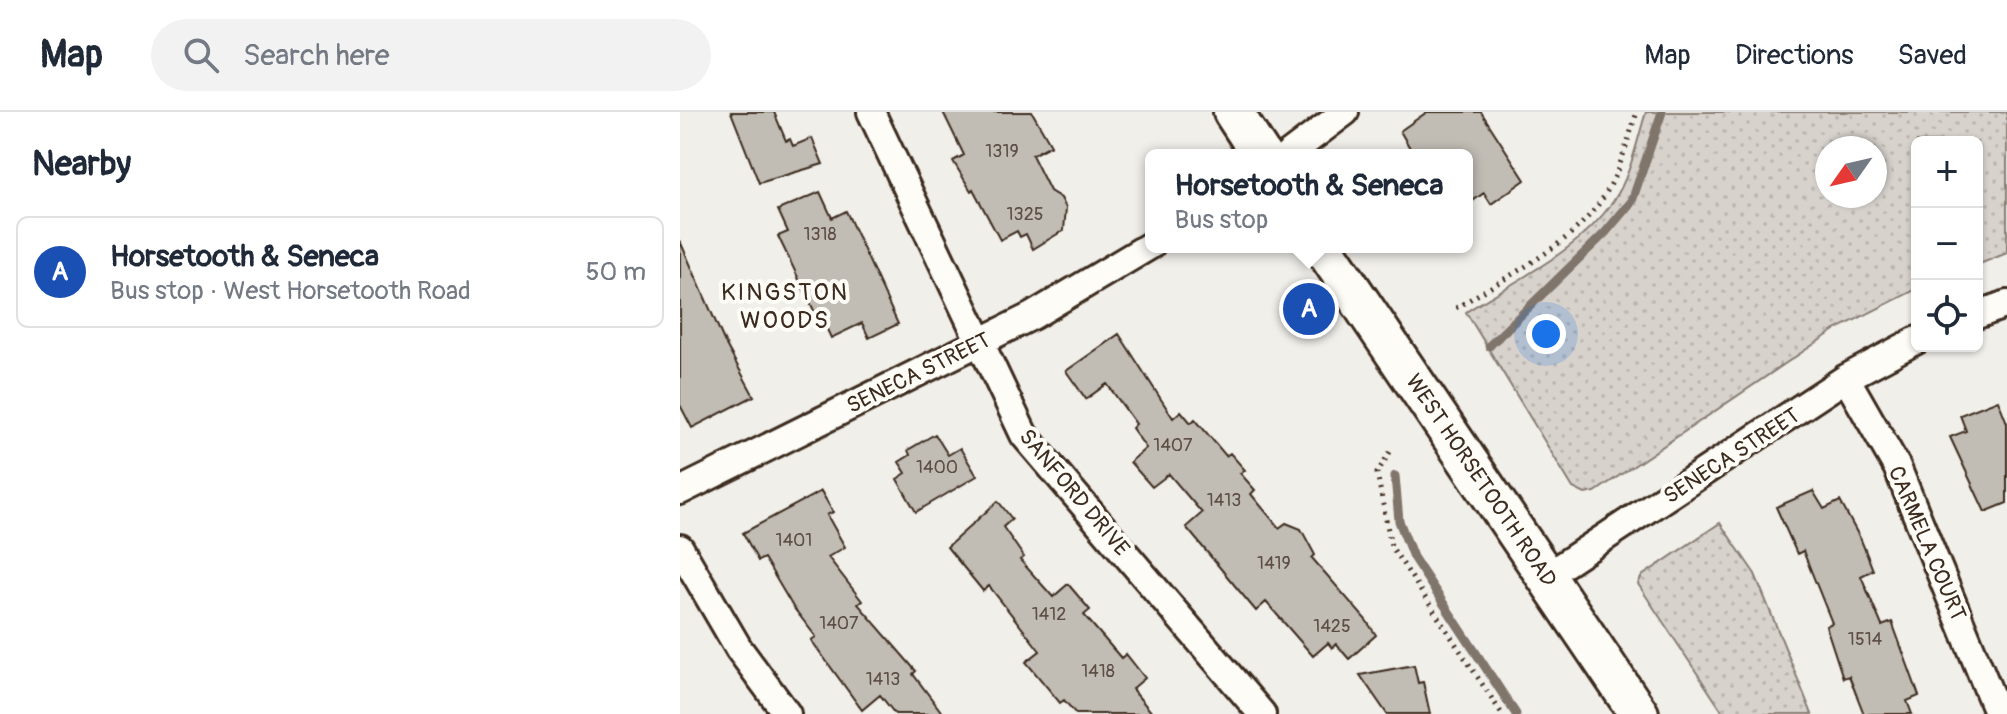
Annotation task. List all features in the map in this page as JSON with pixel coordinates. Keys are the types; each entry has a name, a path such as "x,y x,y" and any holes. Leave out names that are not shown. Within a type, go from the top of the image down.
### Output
{"main road":[{"path":"1233,112 1257,149"},
{"name":"WEST HORSETOOTH ROAD","path":"1327,253 1548,575 1639,714"}],"street":[{"name":"SANFORD DRIVE","path":"871,112 909,199 981,341 1024,435 1262,714"},
{"path":"1296,149 1345,112"},
{"name":"SENECA STREET","path":"680,491 1032,316 1145,249"},
{"path":"1983,313 2007,304"},
{"name":"SENECA STREET","path":"1548,575 1846,378 1911,343"},
{"name":"CARMELA COURT","path":"1846,378 1897,467 1998,714"},
{"path":"680,548 739,649 787,714"}],"path":[{"path":"1456,308 1560,242 1584,221 1605,195 1618,169 1637,112"},
{"path":"1390,452 1377,473 1391,546 1502,714"}],"shaded area":[{"path":"1646,112 2007,112 2007,253 1983,263 1983,136 1911,136 1911,292 1835,330 1595,492 1585,494 1573,488 1466,312 1546,263 1584,235 1614,200 1633,157"},
{"path":"1720,523 1755,574 1812,714 1724,714 1638,584 1642,576"}],"building":[{"path":"731,112 774,112 786,141 790,139 793,146 812,138 823,164 759,183"},
{"path":"943,112 1032,112 1051,145 1032,155 1050,191 1061,198 1066,208 1064,230 1033,249 1026,234 1020,237 1017,231 1000,240 973,189 971,191 953,161 964,155"},
{"path":"1427,112 1481,112 1525,180 1491,204 1484,193 1473,201 1473,149 1410,149 1400,131"},
{"path":"820,192 832,218 846,211 898,324 869,338 862,323 831,338 823,321 820,323 778,236 788,232 778,210"},
{"path":"680,241 725,343 754,396 692,428 680,405"},
{"path":"1119,334 1173,418 1181,411 1191,423 1195,419 1226,456 1230,453 1245,470 1240,473 1255,490 1251,494 1279,528 1286,523 1301,529 1315,555 1312,558 1366,620 1376,635 1349,659 1336,644 1332,648 1328,643 1313,656 1266,602 1256,611 1186,527 1202,513 1169,474 1152,487 1130,462 1146,448 1132,428 1136,424 1107,384 1086,399 1066,371"},
{"path":"1998,400 2007,423 2007,503 1985,512 1950,437 1966,431 1960,415"},
{"path":"935,434 948,455 960,448 977,476 916,512 897,479 906,473 899,462 910,455 908,450"},
{"path":"821,491 833,512 827,515 845,547 828,557 862,601 858,604 916,671 913,674 943,714 895,714 880,695 862,710 811,640 816,637 793,607 764,558 758,561 743,533"},
{"path":"1813,491 1824,509 1840,501 1861,540 1873,570 1861,576 1882,626 1892,622 1919,696 1907,701 1912,714 1864,714 1849,676 1843,678 1826,626 1832,623 1803,551 1797,554 1776,507"},
{"path":"998,501 1012,519 1003,527 1024,557 1020,560 1053,597 1068,584 1090,610 1084,615 1121,658 1126,654 1145,678 1132,689 1153,714 1076,714 1064,700 1060,703 1026,662 1040,651 989,586 983,591 947,547"},
{"path":"1414,665 1418,683 1423,682 1430,714 1387,714 1360,675"}],"waterway":[{"path":"1489,346 1605,233 1632,201 1662,112"},
{"path":"1395,476 1399,521 1413,557 1516,714"}],"place":[{"name":"Horsetooth & Seneca","path":"1309,309"}],"district":[{"name":"KINGSTON WOODS","path":"785,306"}]}
